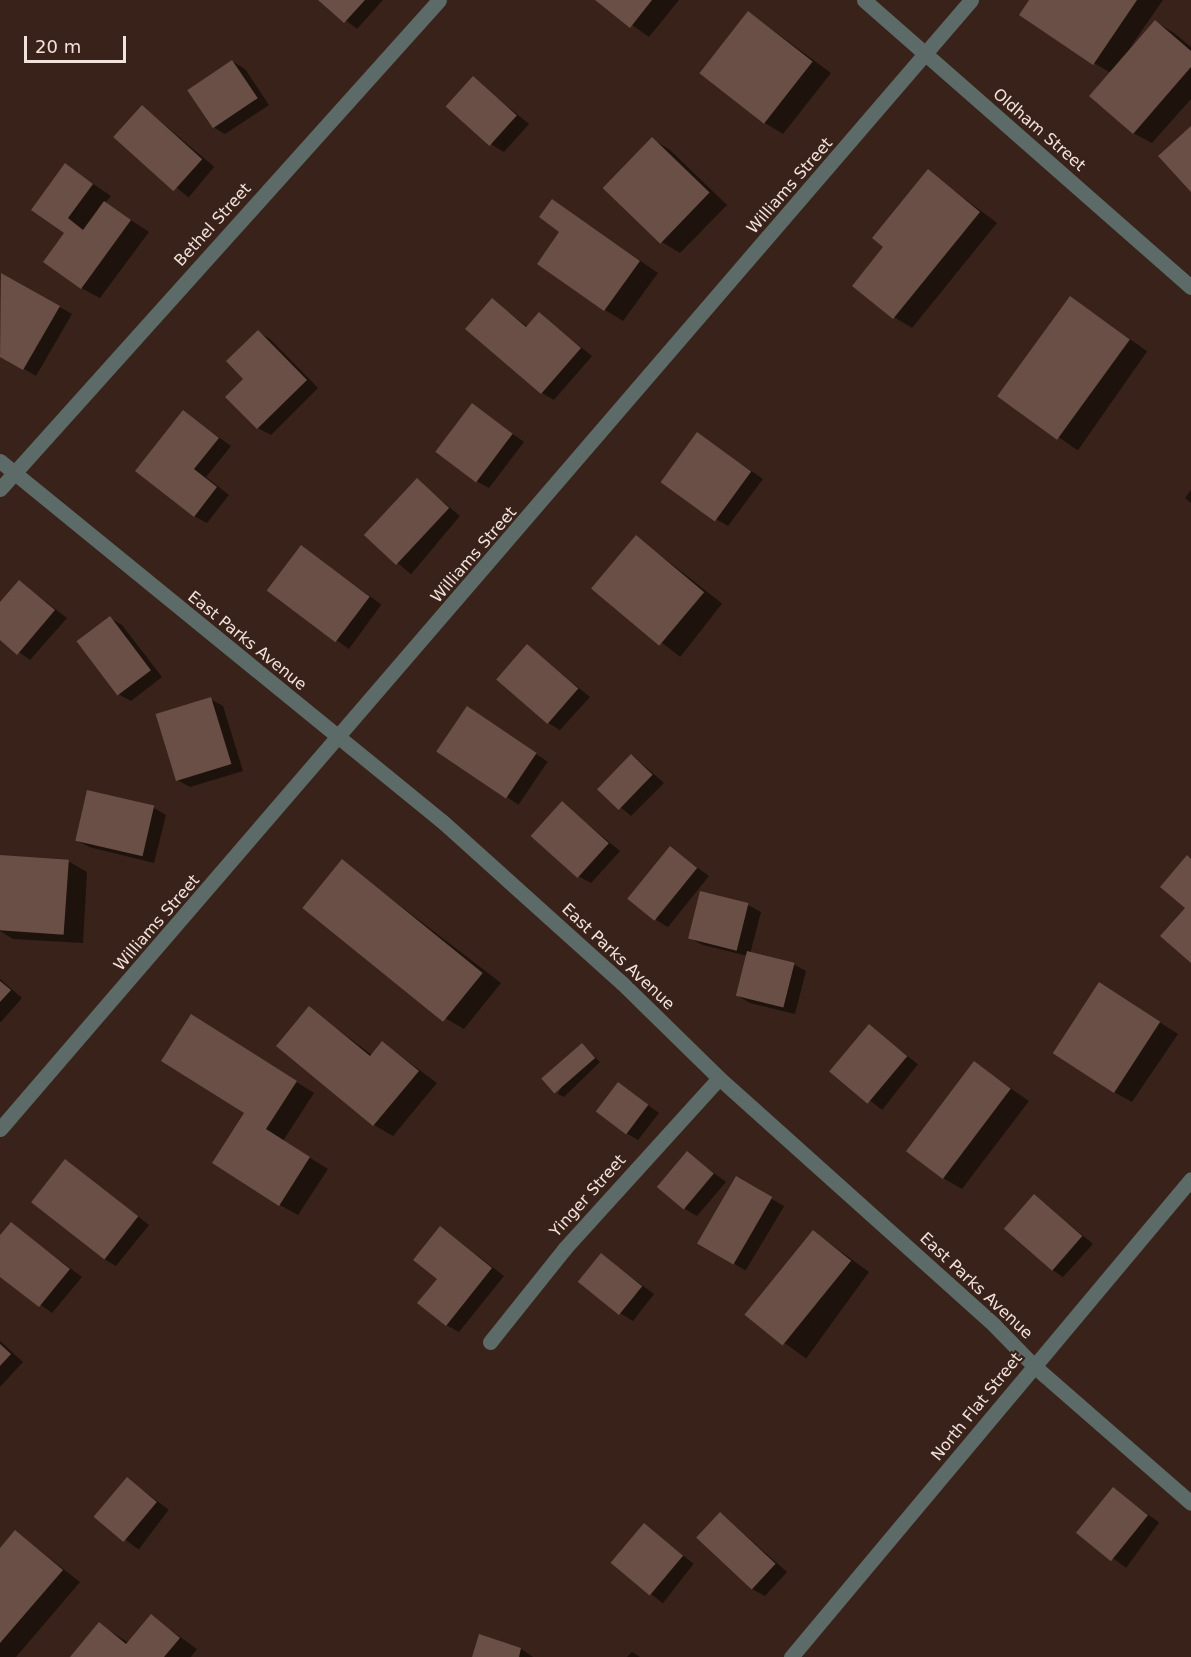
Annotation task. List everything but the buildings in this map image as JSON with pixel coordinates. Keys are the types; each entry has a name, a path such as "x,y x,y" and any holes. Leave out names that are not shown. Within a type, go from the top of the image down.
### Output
{"street":[{"name":"Bethel Street","path":"0,489 439,0"},
{"name":"Oldham Street","path":"864,0 1191,287"},
{"name":"Williams Street","path":"0,1129 340,738 971,0"},
{"name":"East Parks Avenue","path":"0,461 443,822 571,937 719,1078 994,1325 1034,1366 1191,1503"},
{"name":"Yinger Street","path":"490,1342 565,1248 719,1078"},
{"name":"North Flat Street","path":"791,1657 1191,1179"}]}
